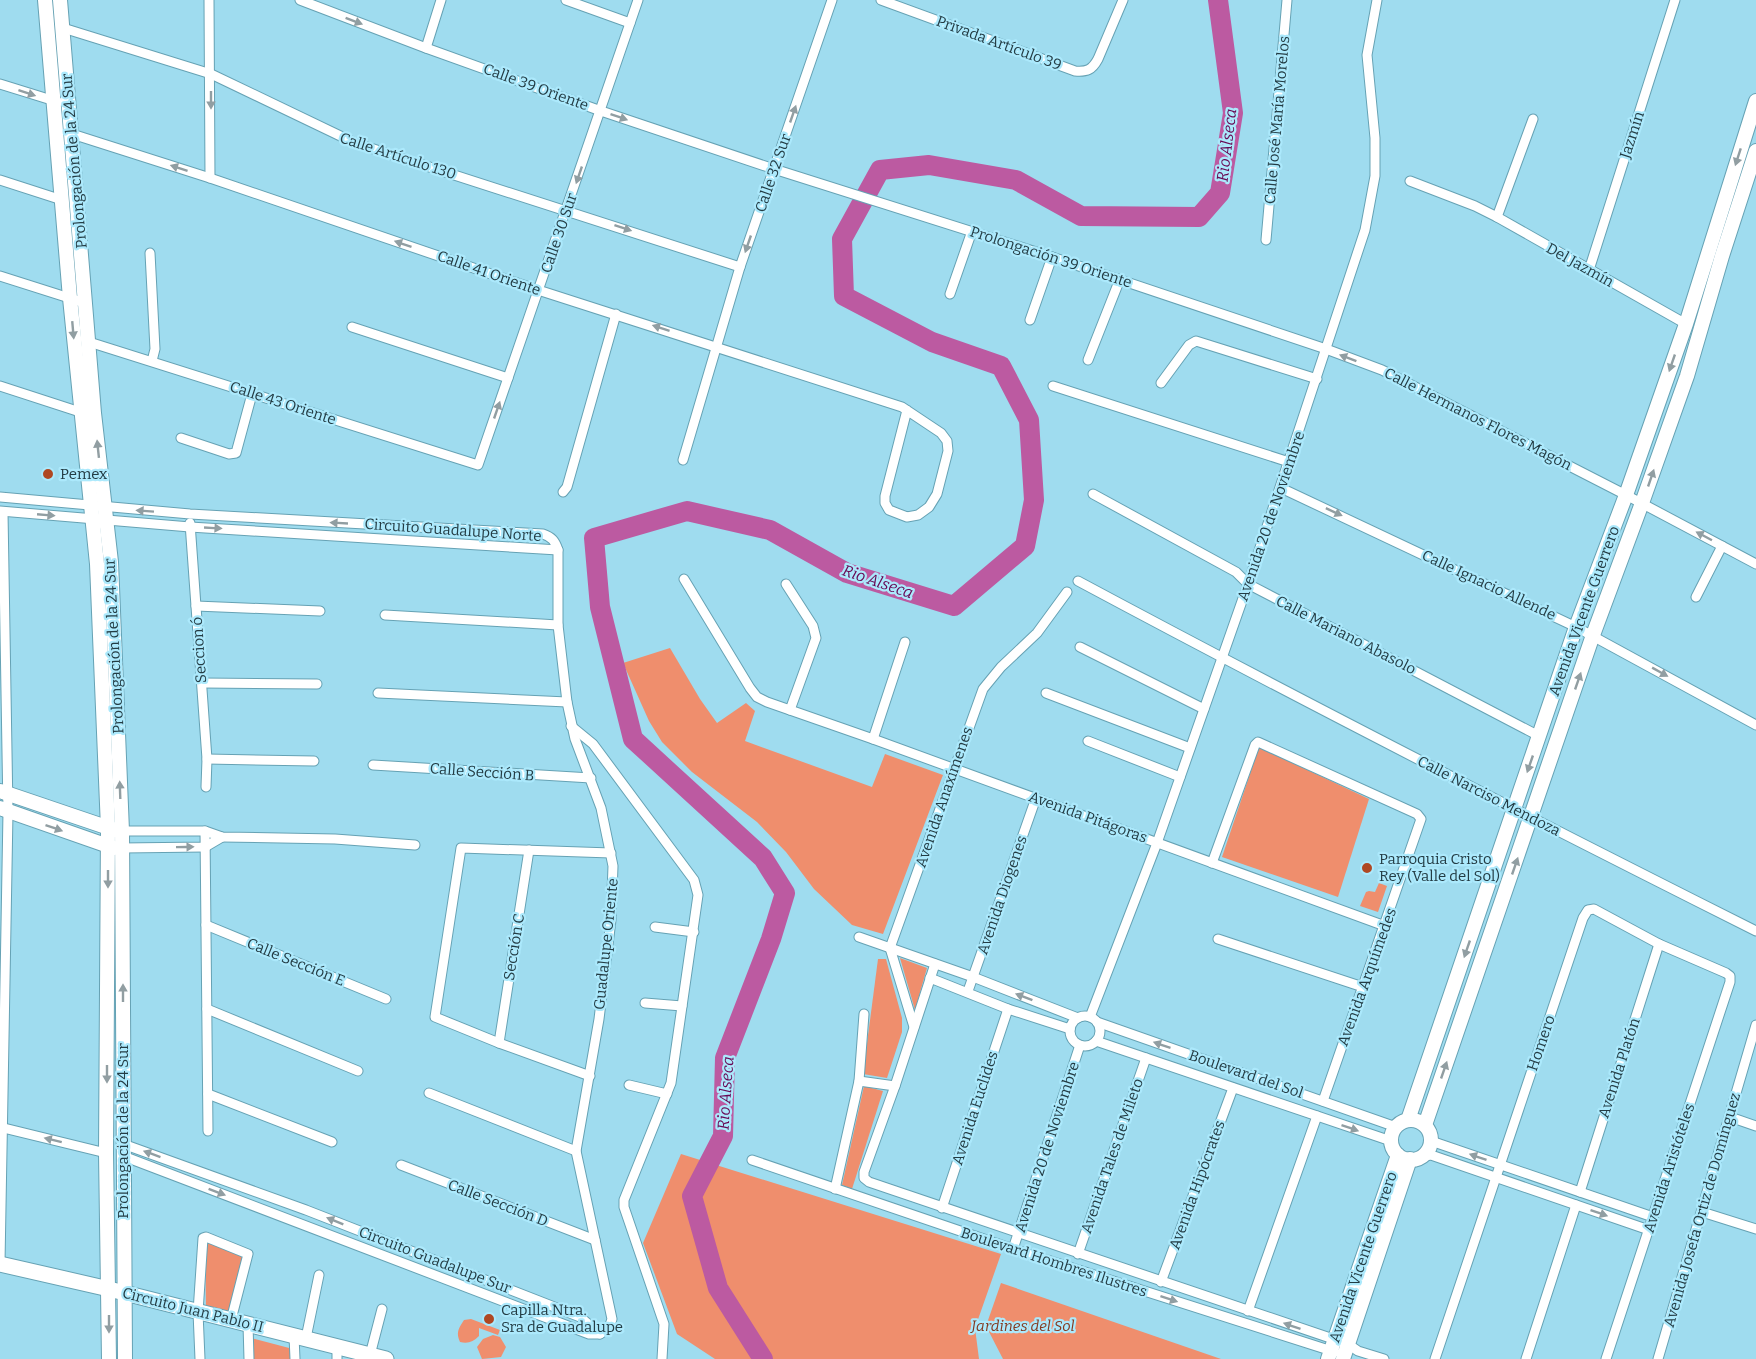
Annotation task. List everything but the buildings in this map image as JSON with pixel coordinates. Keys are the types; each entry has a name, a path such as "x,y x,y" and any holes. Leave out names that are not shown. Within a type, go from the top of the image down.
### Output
{"main road":[{"name":"Prolongación de la 24 Sur","path":"45,0 80,412 98,513"},
{"name":"Prolongación de la 24 Sur","path":"60,0 89,342 98,513 98,576 115,830 123,1150 125,1359"},
{"name":"Avenida Vicente Guerrero","path":"1402,1124 1453,990 1576,627 1626,495 1686,324 1756,101"},
{"name":"Avenida Vicente Guerrero","path":"1425,1125 1593,635 1687,376 1756,151"},
{"path":"1708,250 1722,256"},
{"path":"4,793 115,830"},
{"path":"4,810 115,848"},
{"name":"Prolongación de la 24 Sur","path":"109,1359 106,1153 115,848"},
{"path":"1453,990 1470,996"},
{"path":"1417,1121 1425,1125 1430,1132 1431,1141 1428,1149 1410,1157 1391,1142 1402,1124 1417,1121"},
{"name":"Avenida Vicente Guerrero","path":"1341,1351 1410,1157"},
{"name":"Circuito Juan Pablo II","path":"0,1263 300,1337 337,1353 370,1355 386,1359"}],"street":[{"path":"209,0 210,178"},
{"name":"Calle 39 Oriente","path":"300,0 601,111 774,169"},
{"path":"426,48 441,0"},
{"path":"566,0 630,22"},
{"name":"Calle 30 Sur","path":"478,465 638,0"},
{"name":"Calle 32 Sur","path":"683,460 740,267 832,0"},
{"name":"Privada Artículo 39","path":"881,0 1075,71 1084,72 1093,68 1098,59 1123,0"},
{"name":"Calle José María Morelos","path":"1266,240 1287,0"},
{"name":"Avenida 20 de Noviembre","path":"1093,1019 1248,585 1365,230 1375,176 1375,138 1367,56 1377,0"},
{"name":"Jazmín","path":"1589,270 1675,0"},
{"name":"Calle Artículo 130","path":"63,28 211,74 355,143 740,267"},
{"path":"0,84 54,102 69,103"},
{"path":"1497,217 1533,119"},
{"name":"Calle 41 Oriente","path":"72,134 210,178 538,290 717,346 907,410 941,433 947,441 948,451 937,494 928,507 918,515 907,517 889,510 885,503 889,476 907,410"},
{"name":"Prolongación 39 Oriente","path":"774,169 1052,256 1326,349"},
{"path":"0,180 62,200"},
{"name":"Del Jazmín","path":"1410,181 1497,217 1686,324"},
{"path":"950,294 972,231"},
{"path":"150,253 154,349 152,362"},
{"path":"1030,320 1052,256"},
{"path":"0,276 85,303"},
{"path":"1088,360 1120,279"},
{"path":"564,492 616,314"},
{"path":"352,327 508,378"},
{"path":"1161,383 1189,345 1196,341 1317,379"},
{"name":"Calle 43 Oriente","path":"89,342 478,465"},
{"name":"Calle Hermanos Flores Magón","path":"1326,349 1401,379 1756,564"},
{"path":"0,386 80,412"},
{"path":"1053,386 1289,462"},
{"path":"181,438 230,454 236,453 252,394"},
{"name":"Calle Ignacio Allende","path":"1281,488 1593,635 1756,725"},
{"name":"Calle Mariano Abasolo","path":"1093,494 1236,572 1248,585 1539,736"},
{"path":"0,497 98,513"},
{"path":"0,1263 4,810 2,511 98,513"},
{"name":"Circuito Guadalupe Norte","path":"98,513 190,514 543,534 550,537 558,549 190,527 98,513"},
{"name":"Seccion ó","path":"190,514 207,787"},
{"path":"371,525 371,537"},
{"path":"1696,597 1722,546"},
{"name":"Guadalupe Oriente","path":"558,549 558,625 567,702 572,726 601,808 611,853 614,880 599,1019 576,1151 612,1319 609,1328 600,1334"},
{"name":"Avenida Pitágoras","path":"684,579 750,688 757,697 766,702 1385,926"},
{"name":"Calle Narciso Mendoza","path":"1078,581 1531,818 1756,931"},
{"path":"786,584 813,626 816,638 790,710"},
{"name":"Avenida Anaxímenes","path":"890,948 983,689 1001,667 1037,633 1067,592"},
{"path":"196,606 320,611"},
{"path":"385,615 558,625"},
{"path":"873,739 905,642"},
{"path":"1080,647 1204,709"},
{"path":"202,683 317,684"},
{"path":"378,693 567,702"},
{"path":"1046,693 1190,748"},
{"path":"572,726 592,744 694,880 698,895 671,1083 624,1200 624,1207 664,1324 662,1359"},
{"path":"1088,741 1180,777"},
{"name":"Avenida Arquímedes","path":"1212,863 1258,742 1417,814 1421,819 1323,1101"},
{"path":"207,759 314,760"},
{"name":"Calle Sección B","path":"373,765 591,778"},
{"name":"Avenida Diogenes","path":"968,991 1036,798"},
{"path":"115,830 205,831 222,837 335,839 415,845"},
{"path":"205,831 208,1131"},
{"path":"115,848 205,847 222,837"},
{"path":"590,1076 435,1017 461,848 611,853"},
{"name":"Sección C","path":"499,1043 530,850"},
{"name":"Homero","path":"1435,1359 1583,918 1588,910 1599,910 1659,944"},
{"name":"Calle Sección E","path":"206,926 386,999"},
{"path":"655,927 694,932"},
{"path":"859,937 973,977 1078,1018 1093,1019 1100,1032 1092,1045 1080,1046 1071,1037 1070,1029 1074,1020 1078,1018"},
{"path":"1218,939 1363,987"},
{"name":"Avenida Aristóteles","path":"1606,1359 1730,982 1730,976 1659,944"},
{"name":"Avenida Platón","path":"1580,1192 1659,944"},
{"path":"890,948 914,1027"},
{"path":"859,1081 895,1086 935,964"},
{"path":"930,978 968,991 1008,1009 1070,1029"},
{"path":"645,1003 682,1006"},
{"path":"207,1009 358,1071"},
{"name":"Avenida Euclides","path":"942,1208 1008,1009"},
{"path":"835,1189 859,1081 864,1014"},
{"name":"Boulevard del Sol","path":"1093,1019 1323,1101 1402,1124"},
{"name":"Avenida Josefa Ortiz de Domínguez","path":"1658,1359 1756,1026"},
{"name":"Boulevard del Sol","path":"1096,1041 1391,1142"},
{"name":"Avenida 20 de Noviembre","path":"1013,1249 1080,1046"},
{"path":"1180,1070 1186,1053"},
{"name":"Avenida Tales de Mileto","path":"1078,1254 1146,1058"},
{"path":"629,1085 667,1094"},
{"name":"Boulevard Hombres Ilustres","path":"895,1086 864,1172 864,1178 869,1182 1248,1311 1341,1351"},
{"path":"1276,1102 1280,1086"},
{"name":"Avenida Hipócrates","path":"1161,1282 1233,1088"},
{"path":"429,1093 576,1151"},
{"path":"208,1094 332,1142"},
{"path":"1248,1311 1317,1116"},
{"path":"1730,1117 1756,1126"},
{"path":"2,1127 106,1153"},
{"path":"1431,1141 1653,1217"},
{"name":"Circuito Guadalupe Sur","path":"123,1150 271,1197 435,1260 580,1317 600,1334"},
{"name":"Circuito Guadalupe Sur","path":"123,1150 266,1211 589,1334 600,1334"},
{"path":"1410,1157 1431,1155 1649,1230"},
{"name":"Boulevard Hombres Ilustres","path":"752,1160 1013,1249 1341,1351 1384,1359"},
{"name":"Calle Sección D","path":"401,1165 595,1240"},
{"path":"1534,1191 1539,1178"},
{"path":"266,1211 271,1197"},
{"path":"1526,1359 1576,1205"},
{"path":"1702,1212 1756,1229"},
{"path":"200,1359 198,1312 202,1241 206,1237 248,1254 231,1320"},
{"path":"431,1274 435,1260"},
{"path":"295,1359 320,1275"},
{"path":"370,1355 382,1309"},
{"path":"248,1324 249,1359"}],"green space":[{"path":"670,648 717,723 746,703 755,711 745,741 872,787 885,754 943,775 883,934 852,925 814,889 786,852 757,822 692,772 662,742 649,721 623,663"},
{"path":"1259,747 1369,799 1338,897 1222,857"},
{"path":"1379,883 1387,886 1378,912 1360,906 1366,892 1375,892"},
{"path":"900,958 927,968 915,1010"},
{"path":"878,959 886,959 902,1018 902,1032 887,1078 863,1074"},
{"path":"864,1086 883,1091 852,1189 842,1185"},
{"path":"681,1154 1001,1254 975,1328 979,1359 715,1359 677,1334 643,1243"},
{"path":"205,1240 246,1255 230,1316 206,1311"},
{"name":"Jardines del Sol","path":"1001,1283 1221,1359 1003,1359 986,1326"},
{"path":"471,1319 500,1330 498,1335 479,1328 479,1336 475,1340 468,1343 460,1342 459,1329 464,1320"},
{"path":"493,1335 500,1337 506,1347 501,1357 482,1359 477,1347 483,1339"},
{"path":"251,1338 293,1349 293,1359 251,1359"}],"waterway":[{"name":"Rio Alseca","path":"763,1359 718,1288 692,1196 723,1136 725,1058 771,939 785,893 763,858 633,739 600,607 594,538 687,511 770,530 847,573 954,606 1025,546 1034,500 1029,420 1001,366 932,342 844,296 842,239 880,170 929,165 1016,180 1081,216 1199,217 1220,193 1233,113 1218,0"}],"place":[{"name":"Pemex","path":"48,474"},
{"name":"Parroquia Cristo Rey (Valle del Sol)","path":"1367,868"},
{"name":"Capilla Ntra. Sra de Guadalupe","path":"489,1319"}]}
